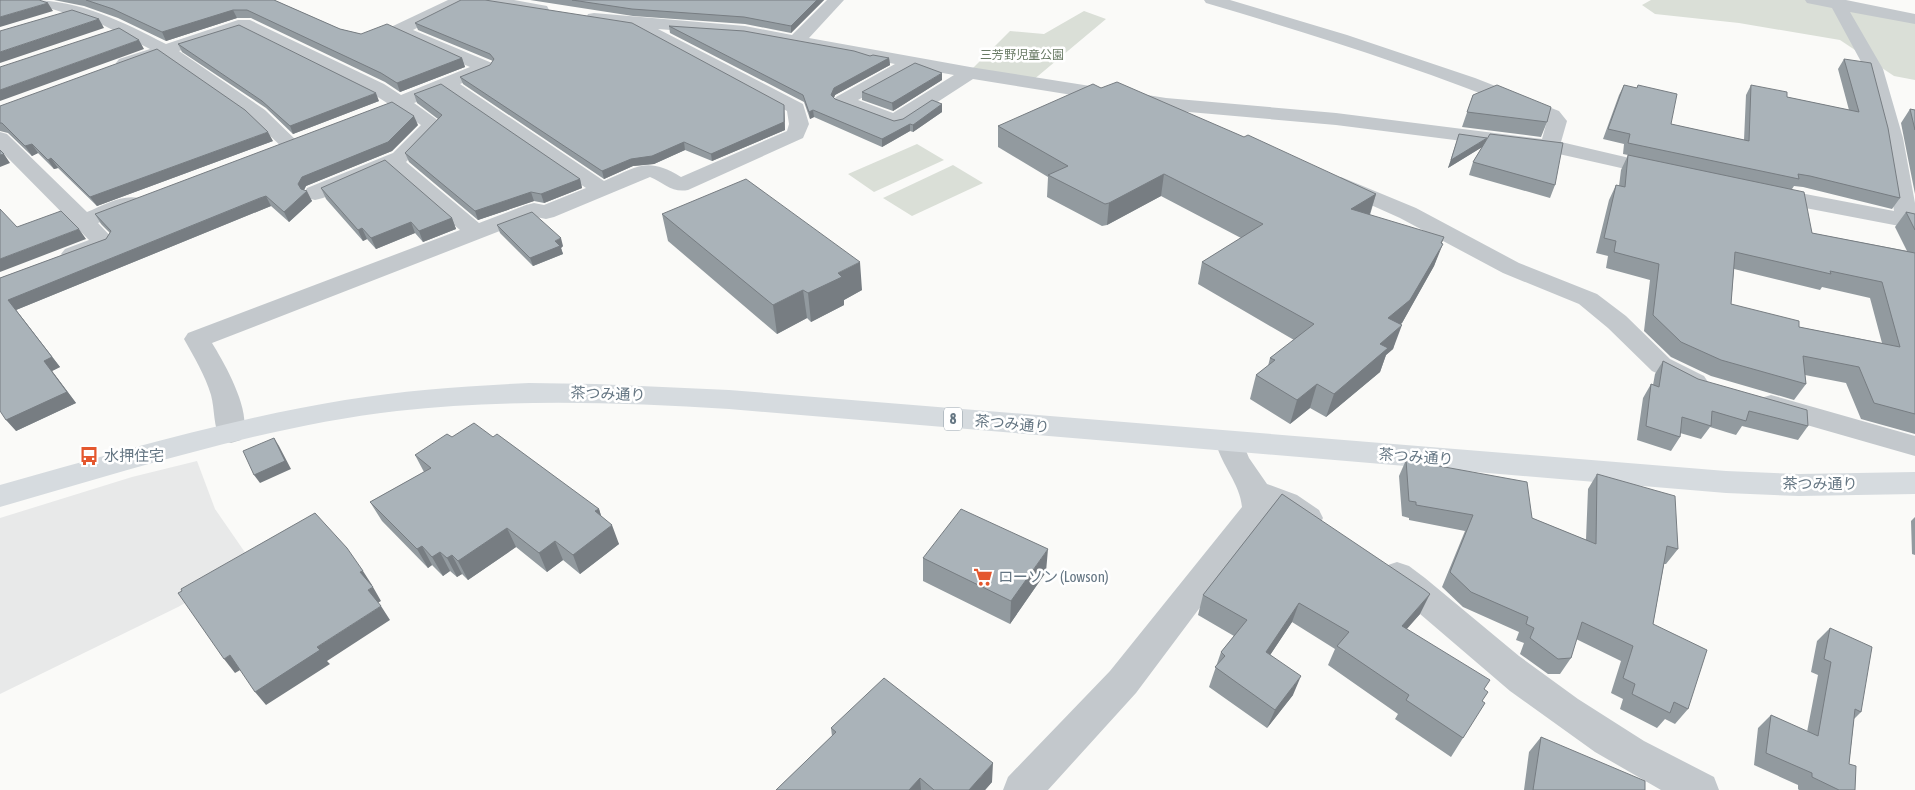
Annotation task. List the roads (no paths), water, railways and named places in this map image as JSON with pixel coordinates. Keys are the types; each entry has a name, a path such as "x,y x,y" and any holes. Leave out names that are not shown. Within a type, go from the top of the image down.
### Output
{"main road":[{"name":"茶つみ通り","path":"0,496 231,434 310,415 398,401 483,395 578,392 681,396 775,403 1230,443 1763,484 1915,482"}],"street":[{"path":"39,0 109,21 165,50 258,114 290,144"},
{"path":"391,105 486,67 399,30 461,0"},
{"path":"487,0 539,9 560,6"},
{"path":"797,40 836,0"},
{"path":"1212,0 1283,20 1478,85 1552,115 1557,121 1550,146"},
{"path":"1813,0 1838,2 1915,19"},
{"path":"1752,191 1911,221 1893,138 1874,69 1838,2"},
{"path":"45,21 75,12"},
{"path":"579,16 637,23 744,31 970,73 1166,104 1336,118 1550,146 1676,174"},
{"path":"231,434 230,412 219,375 197,339 534,210 546,212 649,170 660,173 680,185 796,134 799,124 796,108 644,29 637,23"},
{"path":"105,70 244,24 377,88 391,105 432,124 400,157 315,193"},
{"path":"102,37 126,29"},
{"path":"913,62 843,101 895,121 970,73"},
{"path":"447,84 603,190"},
{"path":"1166,104 1232,134"},
{"path":"0,138 104,242 52,263"},
{"path":"393,161 475,232"},
{"path":"1320,174 1408,213 1511,268 1588,299 1617,322 1661,365 1700,385 1719,391"},
{"path":"83,221 151,196"},
{"path":"1748,399 1915,446"},
{"path":"1022,790 1135,666 1258,509 1256,492 1235,460 1230,443"},
{"path":"1256,492 1286,503 1335,535"},
{"path":"1368,556 1428,598 1467,635 1578,721 1671,776 1700,790"}],"place":[{"name":"水押住宅","path":"89,456"},
{"name":"ローソン (Lowson)","path":"983,577"}],"park label":[{"name":"三芳野児童公園","path":"1022,55"}]}
